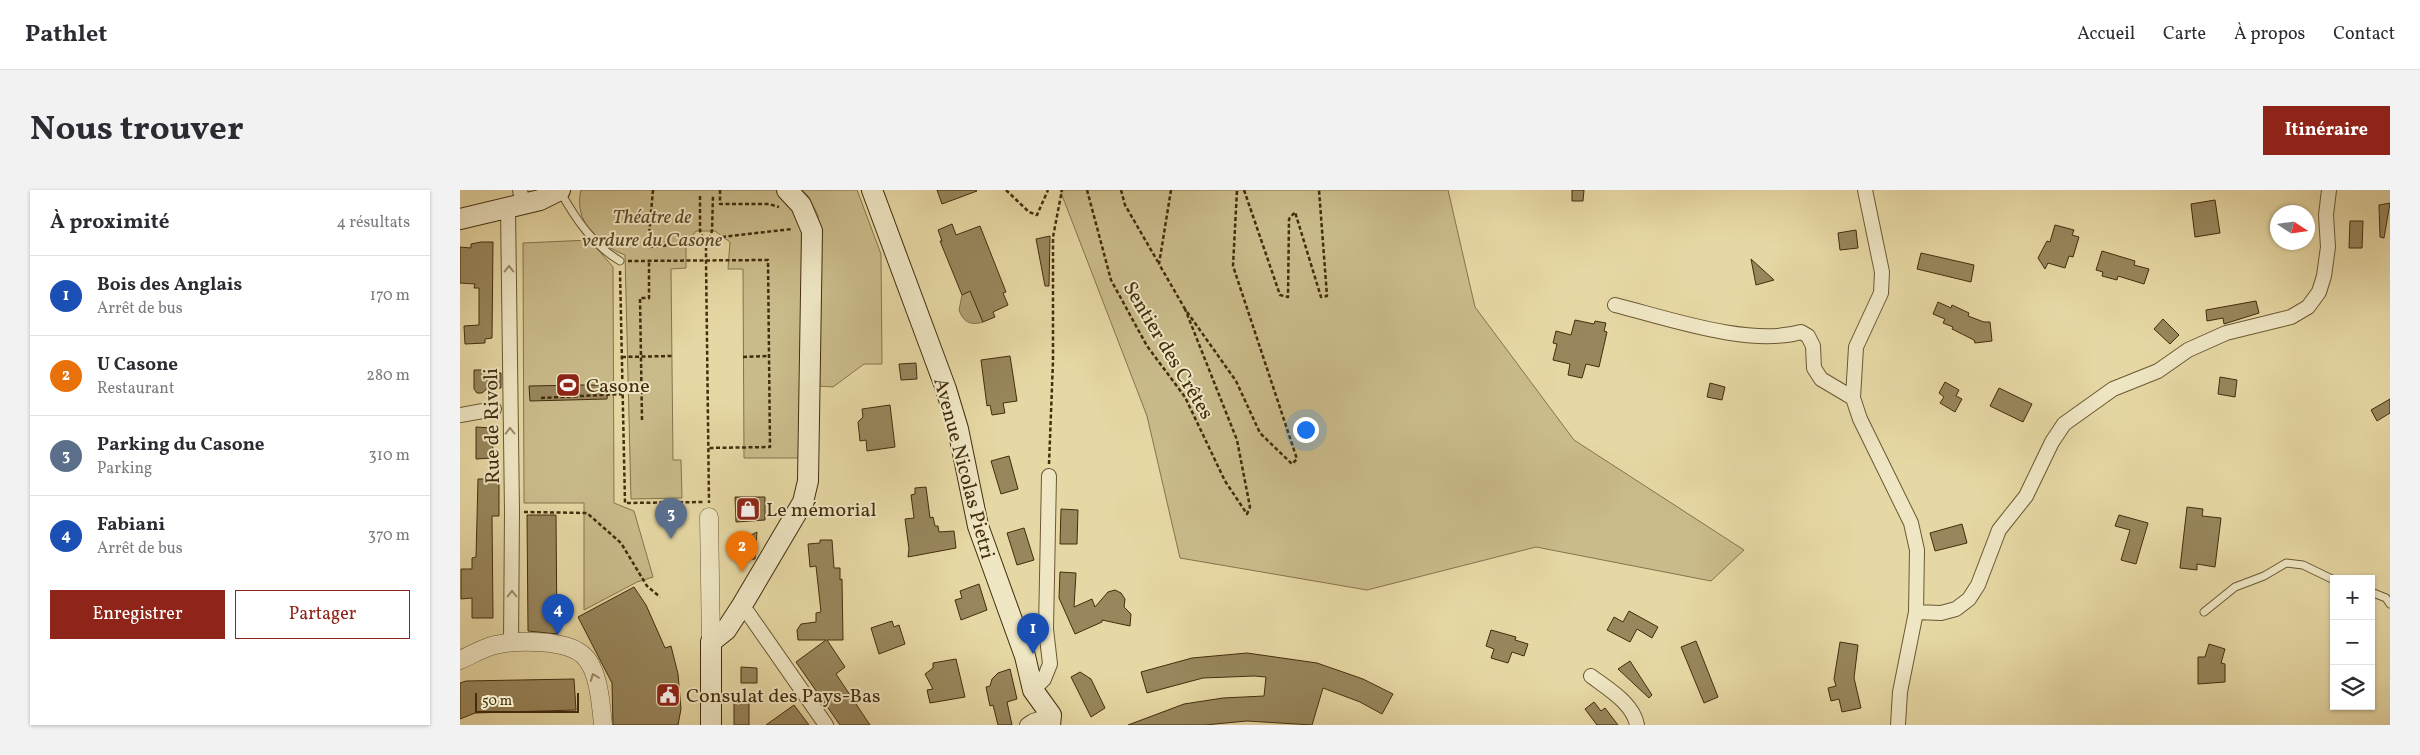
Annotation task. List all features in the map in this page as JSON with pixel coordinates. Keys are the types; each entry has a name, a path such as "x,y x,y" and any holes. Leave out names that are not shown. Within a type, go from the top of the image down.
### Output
{"main road":[{"path":"460,219 517,201 540,200 560,190"},
{"name":"Avenue Nicolas Pietri","path":"872,190 946,389 958,429 978,526 1024,656 1034,690 1050,720"},
{"path":"710,725 711,642 726,630 741,608 804,502 808,480 812,231 801,205 785,199"}],"street":[{"path":"1865,190 1882,272 1881,293 1856,347 1853,398 1860,419 1911,523 1916,550 1916,612 1900,692 1898,725"},
{"path":"1916,612 1941,613 1956,609 1969,600 1978,585 1999,530 2026,496 2052,442 2064,424 2113,389 2158,371 2188,350 2226,333 2291,317 2308,307 2320,292 2324,276 2328,248 2326,216 2329,190"},
{"name":"Rue de Rivoli","path":"511,643 517,201"},
{"path":"1615,305 1724,332 1760,336 1788,336 1801,332 1808,336 1813,346 1814,368 1821,379 1853,398"},
{"path":"460,415 494,408"},
{"path":"1034,690 1044,679 1050,664 1046,629 1049,476"},
{"path":"709,509 711,642"},
{"path":"741,608 748,613 826,725"},
{"path":"460,660 493,645 511,643 555,644 570,648 585,656 597,680 603,725"},
{"path":"1591,676 1622,701 1635,716 1636,725"},
{"path":"1027,725 1032,721 1050,720"}],"lane":[{"path":"560,190 593,239 603,250 620,261"},
{"path":"2204,612 2235,587 2264,576 2286,563 2303,565 2330,578"},
{"path":"2375,594 2386,598 2390,604"}],"path":[{"path":"653,190 648,247 686,244"},
{"path":"720,190 720,204 769,204 785,199"},
{"path":"1006,190 1024,207 1037,215 1048,190"},
{"path":"1049,476 1053,361 1053,236 1062,190"},
{"name":"Sentier des Crêtes","path":"1087,190 1111,280 1148,346 1185,397 1226,482 1246,514 1250,507 1237,440 1185,309"},
{"path":"1121,190 1125,205 1185,309"},
{"path":"1158,264 1171,190"},
{"name":"Sentier des Crêtes","path":"1185,309 1236,381 1260,433 1292,464 1297,459 1233,266 1238,190"},
{"path":"1244,190 1280,295 1288,297 1289,219 1295,212 1321,297 1327,296 1319,190"},
{"path":"709,497 706,246 712,231 713,195"},
{"path":"700,196 700,231 706,246"},
{"path":"722,237 794,229 793,222"},
{"path":"708,448 770,447 768,260 620,261 625,503 709,509"},
{"path":"642,420 640,298 650,298 649,261"},
{"path":"622,357 672,356"},
{"path":"743,357 769,356"},
{"path":"541,398 622,394"},
{"path":"512,512 587,513 621,543 647,586 660,597"}],"green space":[{"name":"Théatre de verdure du Casone","path":"581,190 779,190 803,226 803,458 744,458 743,269 728,269 730,242 715,231 696,231 686,244 686,268 671,269 673,460 681,460 682,498 631,499 625,255 606,245 590,231 581,212"},
{"path":"802,190 857,190 881,254 882,364 864,364 833,387 818,386 818,215 808,196"},
{"path":"1060,190 1448,190 1475,307 1574,440 1744,550 1711,581 1536,547 1367,590 1180,558 1147,416"},
{"name":"Casone","path":"590,240 613,267 614,503 634,511 653,577 637,582 584,610 584,503 524,503 523,243"}],"shaded area":[{"path":"970,291 983,322 968,322 963,318 959,310 962,295"}],"building":[{"path":"937,190 976,190 977,191 942,204"},
{"path":"1572,190 1584,190 1583,201 1572,201"},
{"path":"2215,200 2220,233 2195,237 2191,204"},
{"path":"2390,203 2384,238 2380,237 2379,205"},
{"path":"2350,221 2363,221 2362,248 2349,248"},
{"path":"952,224 956,235 980,226 1006,292 1003,293 1008,305 993,312 995,317 983,322 970,291 962,295 940,241 942,241 938,230"},
{"path":"2055,225 2074,230 2072,235 2079,237 2073,257 2069,256 2065,268 2048,263 2045,269 2038,258 2047,241 2050,242"},
{"path":"1856,230 1858,248 1840,250 1838,233"},
{"path":"1050,236 1049,286 1045,286 1036,239"},
{"path":"493,242 492,338 485,339 485,343 465,344 464,326 479,325 479,288 474,288 475,284 460,283 460,247 471,248 471,244"},
{"path":"2102,251 2135,261 2134,265 2149,269 2144,284 2118,276 2117,280 2102,276 2103,272 2096,270"},
{"path":"1921,253 1974,265 1971,282 1917,269"},
{"path":"1751,259 1774,280 1756,285"},
{"path":"2256,301 2259,313 2224,324 2223,318 2207,321 2206,310"},
{"path":"1938,302 1951,308 1952,305 1969,313 1968,316 1984,322 1990,322 1992,341 1975,343 1974,340 1943,323 1945,319 1933,314"},
{"path":"2163,319 2179,335 2170,344 2154,329"},
{"path":"1575,320 1594,324 1595,321 1606,323 1604,331 1607,332 1599,367 1586,364 1582,378 1568,375 1570,364 1553,360 1557,344 1553,343 1556,331 1571,335"},
{"path":"1010,356 1017,401 1003,403 1005,413 992,415 990,405 987,406 981,360"},
{"path":"916,363 917,379 901,380 899,364"},
{"path":"474,370 492,370 492,373 501,373 501,388 488,388 482,393 477,393 474,389"},
{"path":"2220,377 2237,380 2235,397 2218,394"},
{"path":"1945,382 1959,390 1956,396 1962,399 1955,412 1940,403 1944,397 1939,393"},
{"path":"1710,383 1725,387 1722,400 1707,397"},
{"path":"608,385 607,399 530,401 529,386"},
{"path":"1999,388 2032,404 2023,422 1990,406"},
{"path":"2390,399 2390,413 2377,421 2371,410"},
{"path":"890,405 895,447 867,451 866,440 860,441 858,422 863,417 862,409"},
{"path":"476,427 492,428 492,433 498,433 498,443 493,443 492,458 476,459"},
{"path":"1009,456 1018,489 1001,494 991,461"},
{"path":"478,479 499,479 499,516 492,516 493,618 472,618 472,598 461,599 461,569 472,569 472,558 476,557"},
{"path":"926,487 930,518 933,517 939,532 954,531 956,548 908,557 909,549 905,519 914,518 911,495 915,494 915,488"},
{"path":"735,497 765,497 765,520 736,522"},
{"path":"2187,507 2203,509 2202,516 2221,518 2215,567 2197,564 2197,570 2180,568"},
{"path":"1061,509 1078,510 1077,544 1060,544"},
{"path":"527,515 556,515 557,634 528,631"},
{"path":"2119,515 2148,523 2136,564 2121,560 2130,530 2115,526"},
{"path":"1962,524 1967,543 1935,551 1930,533"},
{"path":"1024,528 1034,560 1017,565 1007,533"},
{"path":"757,532 755,559 741,560 741,556 732,557 732,544"},
{"path":"820,540 832,540 834,568 840,568 840,580 842,579 843,640 827,640 845,667 836,674 870,725 840,725 796,662 826,640 798,640 797,630 801,624 816,622 816,613 821,612 816,566 810,567 808,544 820,543"},
{"path":"1060,572 1076,573 1074,607 1092,599 1095,607 1108,592 1115,590 1121,593 1125,599 1124,607 1131,614 1130,626 1102,620 1102,622 1075,634 1059,598"},
{"path":"979,584 987,610 961,620 955,600 962,598 960,591"},
{"path":"634,587 646,605 665,648 671,646 678,674 681,709 678,725 613,725 612,683 578,617"},
{"path":"1629,611 1658,627 1652,638 1637,629 1630,642 1607,630 1614,617 1623,622"},
{"path":"892,621 894,627 899,625 905,644 879,654 871,628"},
{"path":"1491,630 1516,637 1515,640 1528,644 1524,656 1512,652 1508,663 1491,658 1494,649 1486,646"},
{"path":"1696,641 1718,697 1704,703 1681,647"},
{"path":"1840,642 1858,645 1854,678 1861,708 1842,712 1839,699 1831,701 1828,688 1836,686 1834,679"},
{"path":"2209,644 2225,649 2221,663 2225,664 2225,682 2198,684 2198,657 2205,657"},
{"path":"1247,653 1317,663 1363,679 1393,694 1382,714 1360,702 1323,688 1312,725 1247,721 1205,725 1128,725 1184,704 1223,698 1264,696 1266,677 1254,676 1203,678 1147,693 1141,672 1192,658"},
{"path":"956,659 965,697 930,703 927,690 933,689 925,674 933,668 933,663"},
{"path":"1630,661 1652,695 1649,698 1618,669"},
{"path":"741,667 757,668 757,683 741,683"},
{"path":"1010,669 1017,699 1007,702 1012,725 998,725 993,705 990,706 986,687 990,686 992,679 998,673"},
{"path":"1080,672 1091,679 1105,708 1091,717 1071,677"},
{"path":"574,679 576,710 475,713 460,719 460,683 466,681"},
{"path":"734,702 749,702 749,725 734,725"},
{"path":"1594,702 1601,711 1605,708 1618,725 1597,725 1585,709"},
{"path":"794,705 809,725 766,725"}],"place":[{"name":"Casone","path":"568,385"},
{"name":"Le mémorial","path":"748,509"},
{"name":"Parking du Casone","path":"671,539"},
{"name":"U Casone","path":"742,572"},
{"name":"Fabiani","path":"558,635"},
{"name":"Bois des Anglais","path":"1033,654"},
{"name":"Consulat des Pays-Bas","path":"668,695"}]}
